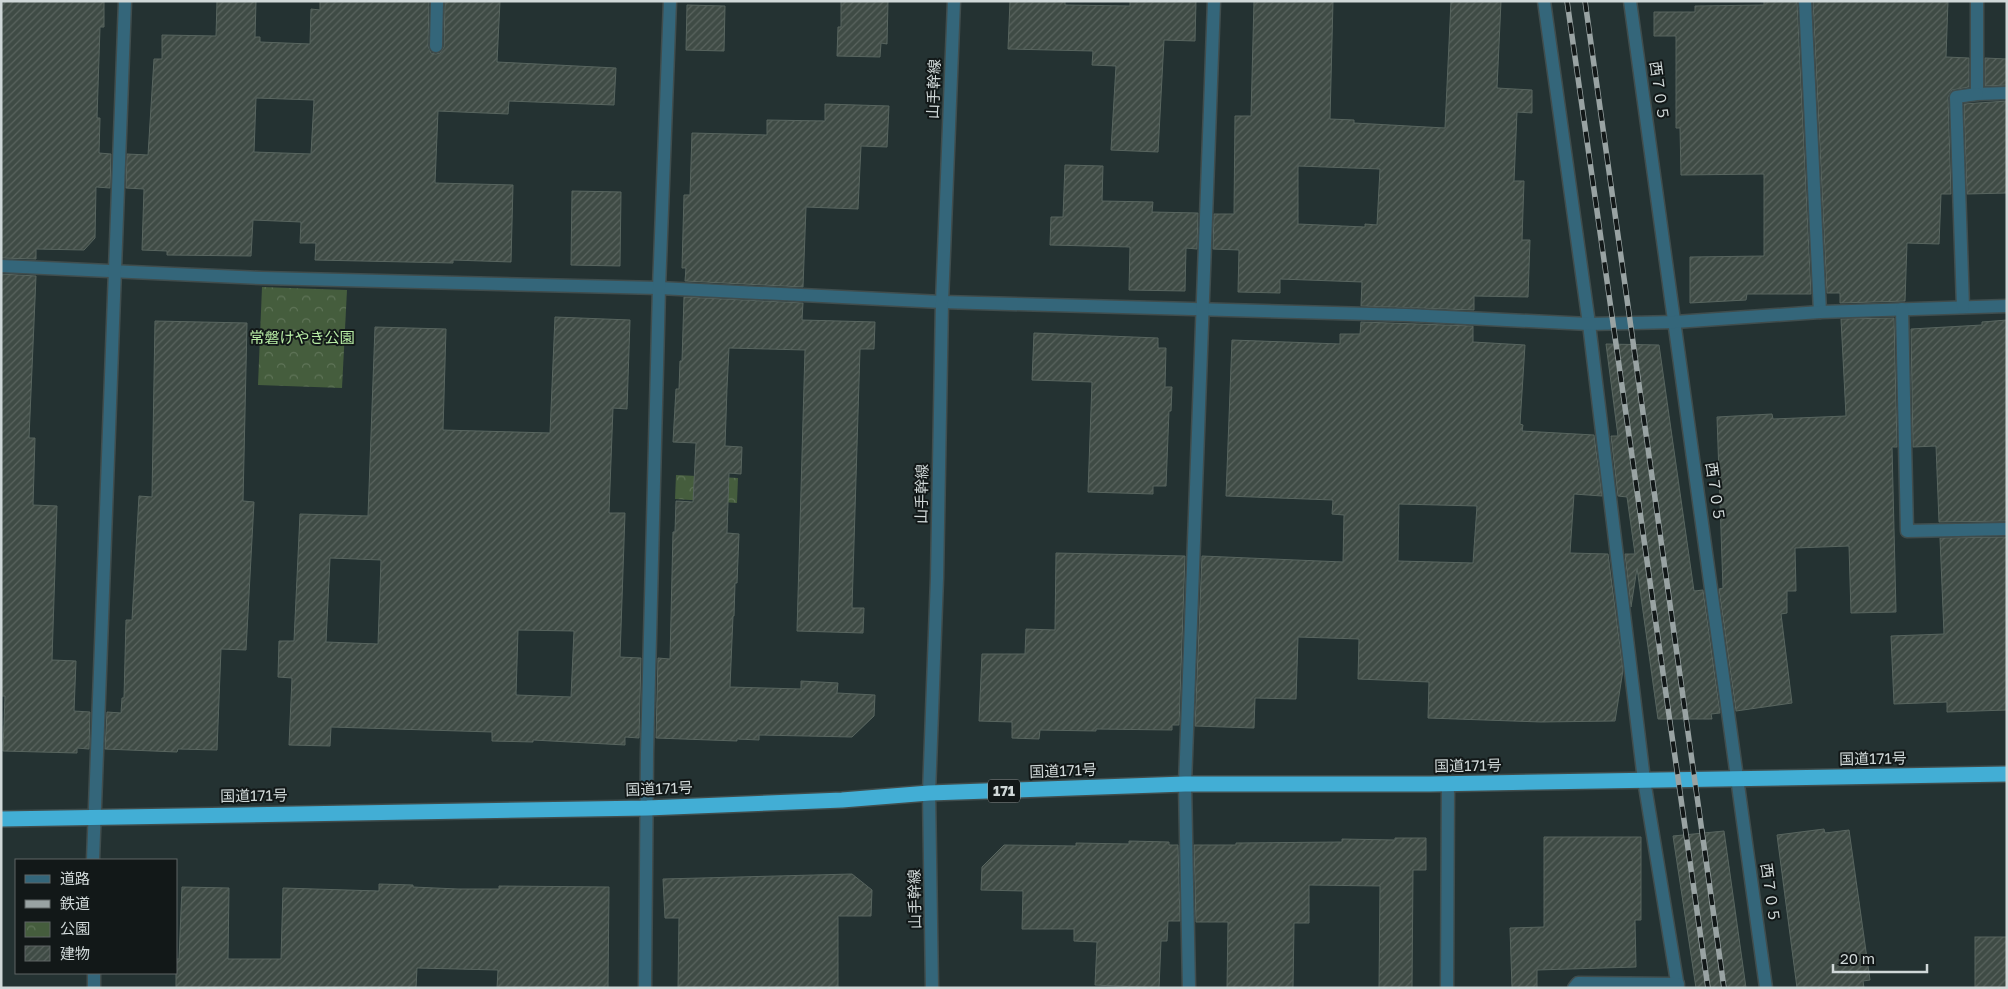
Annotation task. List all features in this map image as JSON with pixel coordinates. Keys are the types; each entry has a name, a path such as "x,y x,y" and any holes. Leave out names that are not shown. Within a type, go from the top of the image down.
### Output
{"highway":[{"name":"国道171号","path":"1,818 647,808 842,800 929,793 1185,784 1448,783 2007,774"}],"street":[{"path":"93,859 125,1"},
{"path":"436,46 437,1"},
{"path":"645,988 647,753 659,288 670,1"},
{"name":"山手幹線","path":"932,988 929,793 937,578 942,302 954,1"},
{"path":"1189,988 1185,784 1214,1"},
{"path":"1544,1 1589,324 1644,780 1678,986 1578,983 1574,988"},
{"name":"西７０５","path":"1630,1 1766,988"},
{"path":"1805,1 1820,312"},
{"path":"1977,1 1977,94"},
{"path":"1963,307 1956,97 2007,93"},
{"path":"1,266 262,278 659,288 942,302 1407,315 1589,324 1675,322 1820,312 2007,306"},
{"path":"1902,309 1907,531 2007,529"},
{"path":"1447,988 1448,783"},
{"path":"94,974 94,988"}],"green space":[{"name":"常磐けやき公園","path":"262,287 347,290 342,388 258,385"},
{"path":"676,475 738,478 737,503 675,499"}],"building":[{"path":"1,1 104,1 104,27 100,27 97,118 100,118 99,153 111,154 110,188 96,187 95,238 84,250 36,249 36,259 1,258"},
{"path":"217,1 256,1 255,37 260,37 260,42 310,44 311,9 320,10 320,1 429,1 428,46 431,53 436,54 440,53 444,47 445,1 500,1 497,62 616,68 614,105 509,101 508,114 438,111 435,183 513,185 511,262 453,260 453,263 315,260 316,243 300,243 301,222 253,220 251,256 167,255 167,251 142,250 144,189 126,188 127,154 148,155 154,59 162,59 162,35 216,36","holes":["256,98 314,100 311,154 254,152"]},
{"path":"841,1 888,1 887,44 881,43 880,57 837,56 838,27 841,27"},
{"path":"1010,1 1065,1 1065,5 1130,6 1130,1 1196,1 1195,41 1164,40 1158,152 1111,150 1116,66 1092,65 1093,51 1008,49"},
{"path":"1254,1 1333,1 1330,119 1354,120 1354,123 1445,128 1451,1 1501,1 1497,88 1532,90 1532,113 1517,112 1514,181 1524,181 1522,240 1530,240 1528,297 1474,296 1474,310 1361,306 1362,282 1280,279 1280,293 1238,292 1239,250 1213,249 1214,214 1234,214 1235,116 1251,116","holes":["1298,166 1380,169 1377,225 1365,224 1365,227 1298,224"]},
{"path":"1764,1 1797,1 1811,294 1747,294 1746,300 1690,303 1690,257 1764,256 1764,174 1681,175 1680,128 1676,128 1676,36 1654,36 1654,12 1695,12 1695,6 1764,5"},
{"path":"1813,1 1948,1 1946,57 1969,58 1969,87 1952,90 1948,97 1951,194 1941,194 1939,244 1907,243 1905,301 1840,303 1840,293 1827,293"},
{"path":"687,5 725,6 724,51 686,50"},
{"path":"1985,58 2007,59 2007,85 1985,86"},
{"path":"2007,101 2007,193 1967,194 1964,104"},
{"path":"825,104 889,106 887,147 861,146 858,209 806,207 803,287 685,281 686,268 682,268 684,195 690,195 692,133 767,135 767,120 825,121"},
{"path":"1065,165 1103,166 1102,201 1153,202 1152,212 1198,213 1197,249 1186,248 1185,291 1129,290 1130,247 1050,245 1051,217 1063,217"},
{"path":"572,191 621,192 620,266 571,265"},
{"path":"1,274 36,276 29,438 35,438 33,505 57,506 52,660 76,661 74,711 90,712 89,749 77,748 77,753 3,751 5,696 1,696"},
{"path":"684,297 803,303 802,320 875,322 874,349 860,349 852,608 864,608 863,633 797,631 805,350 729,348 725,446 742,447 741,474 729,473 727,533 739,534 730,687 801,689 801,681 838,683 837,693 875,695 874,716 852,737 759,735 759,740 737,739 737,741 656,738 658,658 670,659 673,532 675,532 676,501 693,502 696,443 673,442 676,389 679,389 680,361 682,361"},
{"path":"555,317 630,320 627,409 613,408 609,513 625,513 620,657 641,658 639,738 625,737 625,745 533,740 533,742 492,741 492,732 331,727 330,746 289,745 292,678 278,677 279,641 294,641 300,514 368,516 375,327 446,329 443,430 550,433","holes":["330,558 381,560 378,644 326,642","518,630 574,631 571,697 516,695"]},
{"path":"1894,318 1897,447 1892,447 1896,612 1851,613 1849,546 1795,548 1796,591 1787,591 1787,613 1781,614 1792,703 1736,711 1719,589 1723,588 1717,417 1772,414 1773,419 1846,416 1841,319"},
{"path":"2007,320 2007,521 1939,522 1936,446 1913,447 1911,329 1982,325 1982,322"},
{"path":"155,321 247,323 243,501 254,502 246,650 221,649 217,750 178,749 177,752 105,749 107,712 121,713 122,698 124,698 126,620 132,620 139,496 152,497"},
{"path":"1361,322 1473,326 1473,342 1525,345 1520,424 1523,425 1522,431 1594,435 1602,496 1574,494 1570,553 1608,554 1623,670 1615,721 1541,722 1428,718 1429,682 1358,679 1359,639 1298,637 1296,699 1255,698 1254,728 1195,726 1202,556 1343,562 1344,515 1332,514 1333,500 1226,496 1232,340 1340,344 1340,334 1360,334","holes":["1399,504 1477,506 1473,563 1398,561"]},
{"path":"1034,333 1158,338 1158,348 1166,348 1165,387 1172,387 1171,411 1169,411 1166,486 1153,486 1153,494 1088,492 1092,382 1032,380"},
{"path":"1606,344 1659,345 1694,591 1703,590 1720,713 1711,714 1712,719 1658,719 1637,568 1631,607 1625,554 1635,554 1627,497 1618,496 1611,436 1618,436"},
{"path":"2007,537 2007,710 1947,712 1947,702 1894,704 1891,636 1944,634 1940,538"},
{"path":"1056,553 1185,556 1179,725 1172,725 1172,730 1040,730 1039,739 1012,738 1012,722 979,721 982,654 1025,654 1026,629 1055,630"},
{"path":"1824,829 1825,833 1849,830 1870,980 1863,981 1864,988 1797,988 1777,835"},
{"path":"1724,831 1746,988 1696,988 1673,836"},
{"path":"1544,837 1641,837 1641,920 1635,920 1636,967 1537,970 1537,988 1512,988 1510,928 1544,927"},
{"path":"1395,838 1426,838 1426,870 1413,870 1412,988 1379,988 1380,886 1309,885 1309,923 1294,923 1293,988 1227,988 1228,922 1196,922 1194,845 1342,842 1342,839 1395,840"},
{"path":"1129,841 1169,842 1169,845 1178,845 1180,921 1168,921 1167,941 1161,941 1159,988 1095,985 1097,942 1074,941 1074,929 1022,929 1023,891 981,890 982,867 1004,845 1076,846 1076,843 1129,844"},
{"path":"852,874 872,890 871,916 838,916 838,988 678,988 679,918 665,918 663,879"},
{"path":"379,884 458,889 499,889 499,886 609,887 608,988 497,988 498,970 417,968 416,988 176,988 182,887 229,888 228,959 281,959 283,888 379,891"},
{"path":"1975,937 2007,937 2007,988 1975,988"}],"railway":[{"path":"1567,1 1708,988"},
{"path":"1585,1 1724,988"}]}
